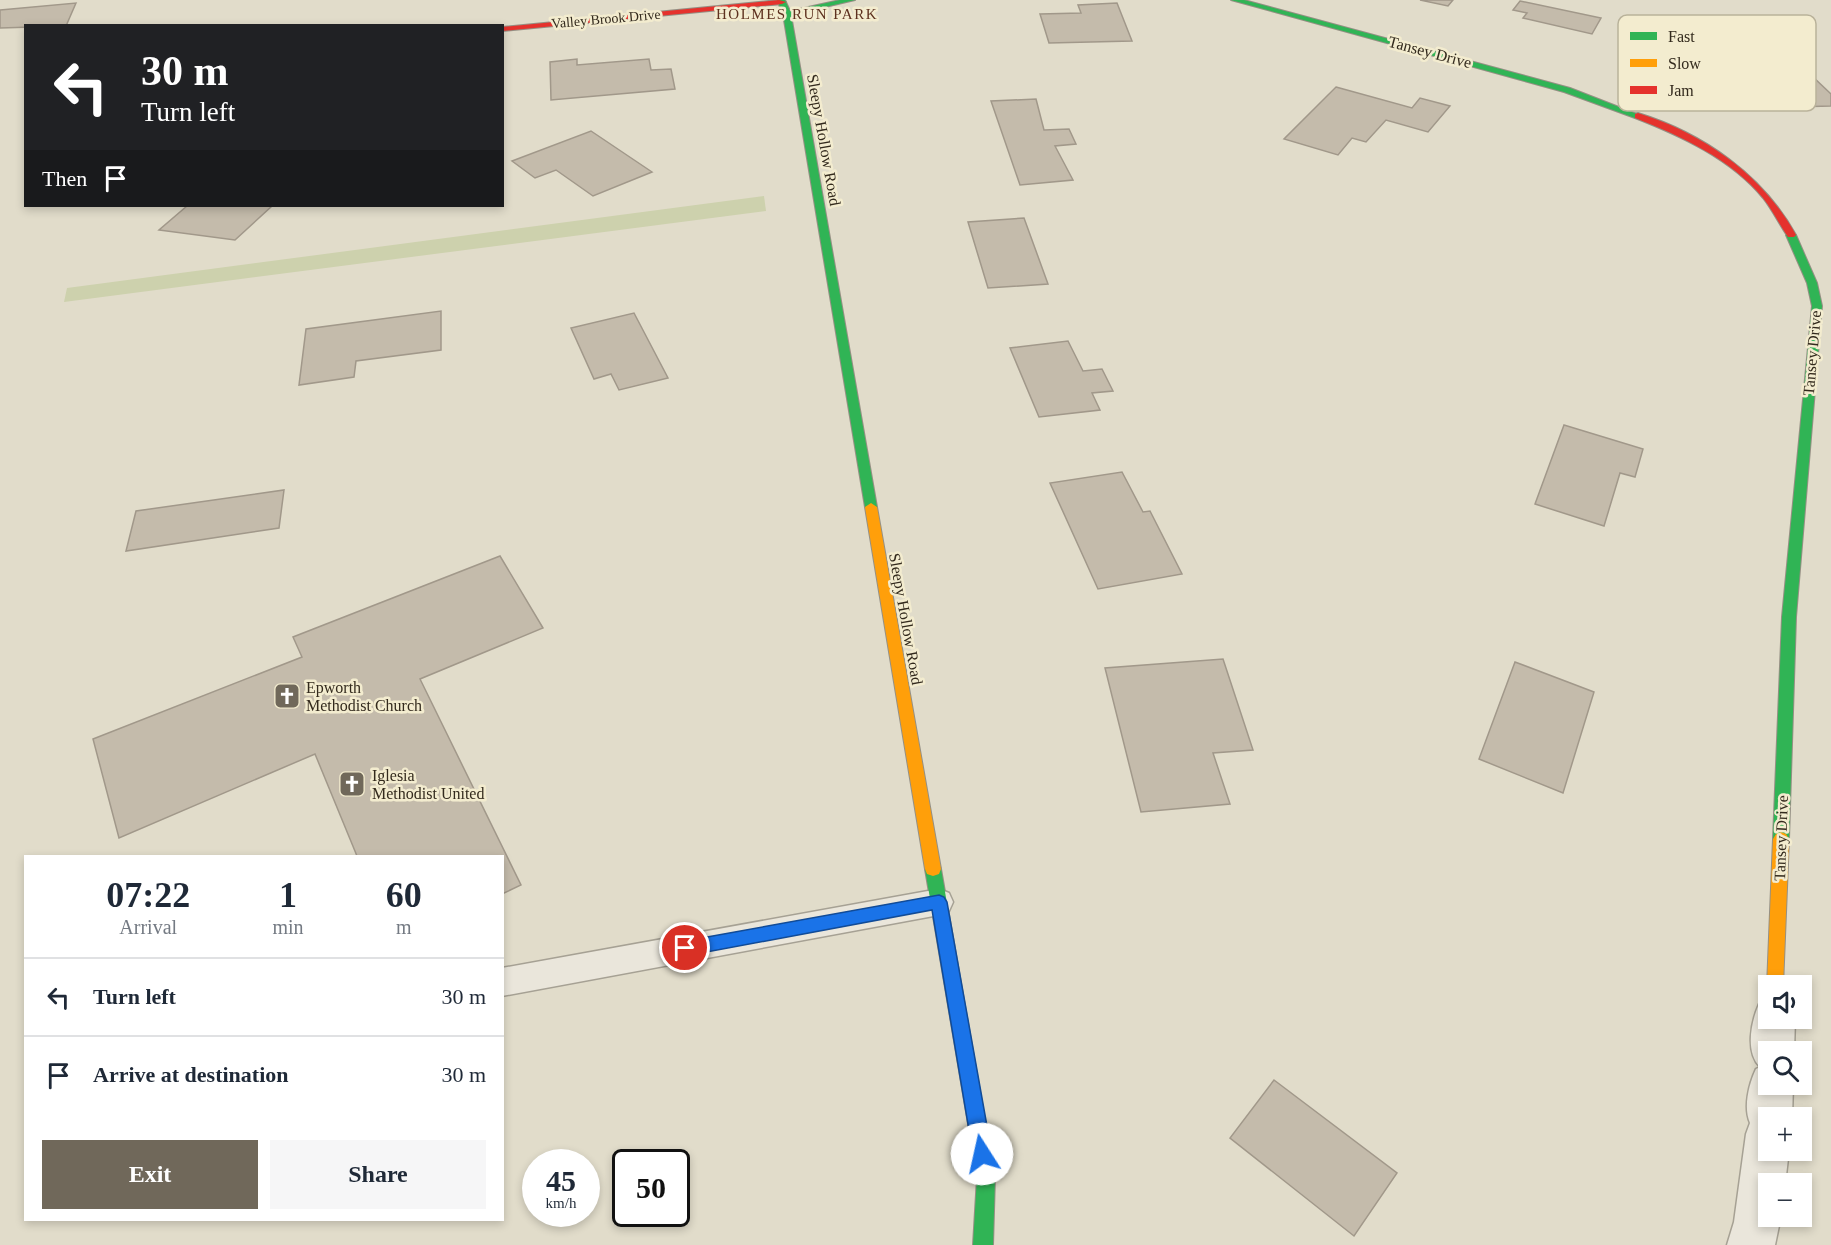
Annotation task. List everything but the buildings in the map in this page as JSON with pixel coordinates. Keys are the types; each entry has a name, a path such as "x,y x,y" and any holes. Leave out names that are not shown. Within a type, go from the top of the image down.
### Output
{"street":[{"name":"Valley Brook Drive","path":"504,29 851,0"},
{"name":"Tansey Drive","path":"1235,0 1497,69 1618,108"},
{"name":"Sleepy Hollow Road","path":"783,6 986,1177 983,1245"},
{"name":"Tansey Drive","path":"1628,111 1705,148 1754,184 1787,226 1812,283 1817,306 1789,617 1775,975"},
{"path":"1751,1245 1757,1222 1765,1161"}],"lane":[{"path":"504,982 939,902"}],"green space":[{"path":"764,196 766,211 64,302 67,288"}],"traffic: fast":[{"path":"781,0 787,14 871,507"},
{"path":"787,14 851,0"},
{"path":"1235,0 1567,90 1618,109"},
{"path":"1624,111 1638,116"},
{"path":"1781,839 1789,617 1817,306 1812,283 1791,235"},
{"path":"933,869 986,1177 983,1245"}],"traffic: slow":[{"path":"871,507 933,869"},
{"path":"1775,975 1781,839"}],"traffic: jam":[{"path":"504,29 782,2"},
{"path":"1638,116 1683,135 1726,161 1764,194 1791,235"}],"place":[{"name":"Epworth Methodist Church","path":"287,696"},
{"name":"Iglesia Methodist United","path":"352,784"}],"district":[{"name":"HOLMES RUN PARK","path":"797,14"}],"route":[{"path":"685,948 939,902 982,1154"}]}
